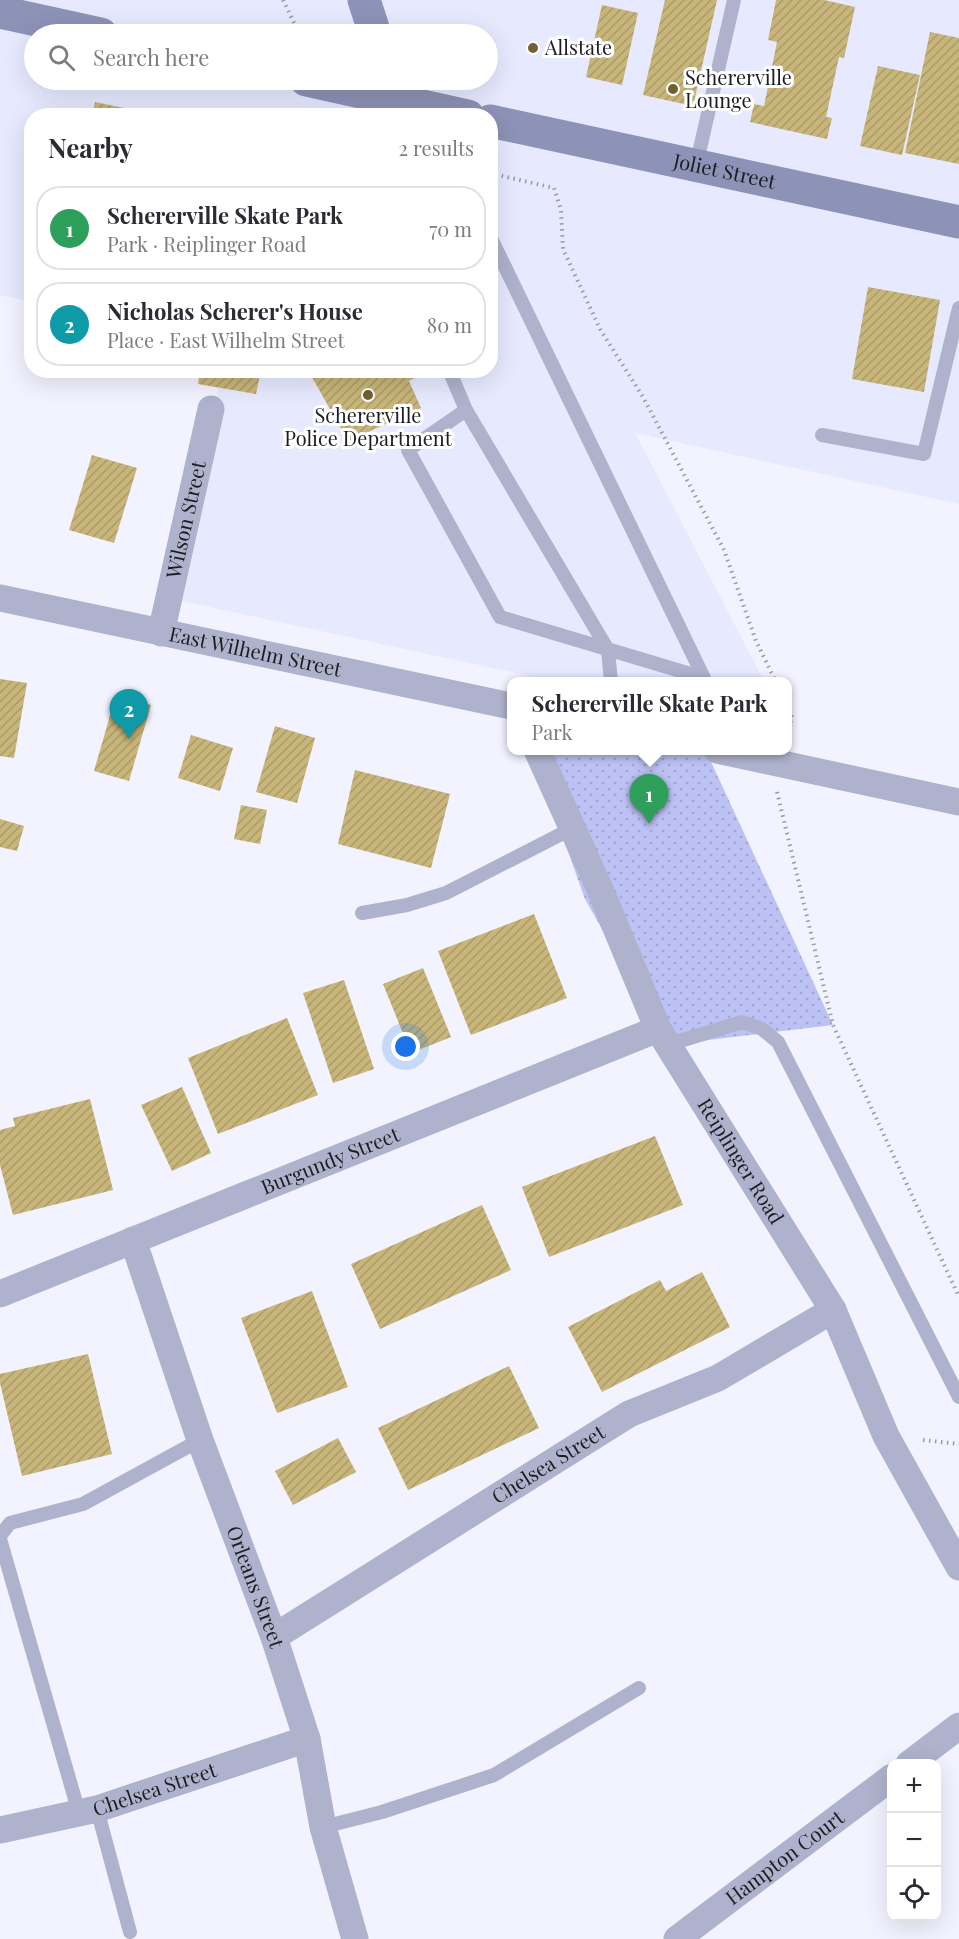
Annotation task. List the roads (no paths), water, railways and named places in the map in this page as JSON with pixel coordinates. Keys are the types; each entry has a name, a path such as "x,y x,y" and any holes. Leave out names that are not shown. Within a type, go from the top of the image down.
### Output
{"street":[{"path":"364,0 372,24"},
{"path":"0,12 55,24"},
{"path":"358,90 436,108"},
{"name":"Joliet Street","path":"498,123 959,222"},
{"name":"Wilson Street","path":"160,633 211,409"},
{"name":"East Wilhelm Street","path":"0,598 507,705"},
{"name":"Reiplinger Road","path":"539,755 663,1037 832,1310 886,1436 959,1567"},
{"path":"743,755 959,802"},
{"name":"Burgundy Street","path":"0,1294 133,1240 663,1037"},
{"name":"Orleans Street","path":"133,1240 200,1440 274,1637 307,1739 323,1827 356,1939"},
{"name":"Chelsea Street","path":"274,1637 629,1414 718,1378 832,1310"},
{"path":"916,1759 959,1726"},
{"name":"Chelsea Street","path":"0,1830 88,1811 307,1739"},
{"name":"Hampton Court","path":"677,1939 887,1780"}],"lane":[{"path":"696,166 734,0"},
{"path":"498,252 705,677"},
{"path":"822,435 924,454 959,308"},
{"path":"452,378 466,410 608,650 611,677"},
{"path":"466,410 408,450 500,617 696,677"},
{"path":"362,914 407,905 446,893 573,828"},
{"path":"663,1037 742,1022 762,1029 778,1042 959,1397"},
{"path":"130,1932 88,1811 0,1538 10,1523 83,1504 200,1440"},
{"path":"323,1827 382,1812 494,1775 639,1689"}],"place":[{"name":"Allstate","path":"533,48"},
{"name":"Schererville Lounge","path":"673,89"},
{"name":"Schererville Police Department","path":"368,395"},
{"name":"Nicholas Scherer's House","path":"129,739"},
{"name":"Schererville Skate Park","path":"649,824"}]}
